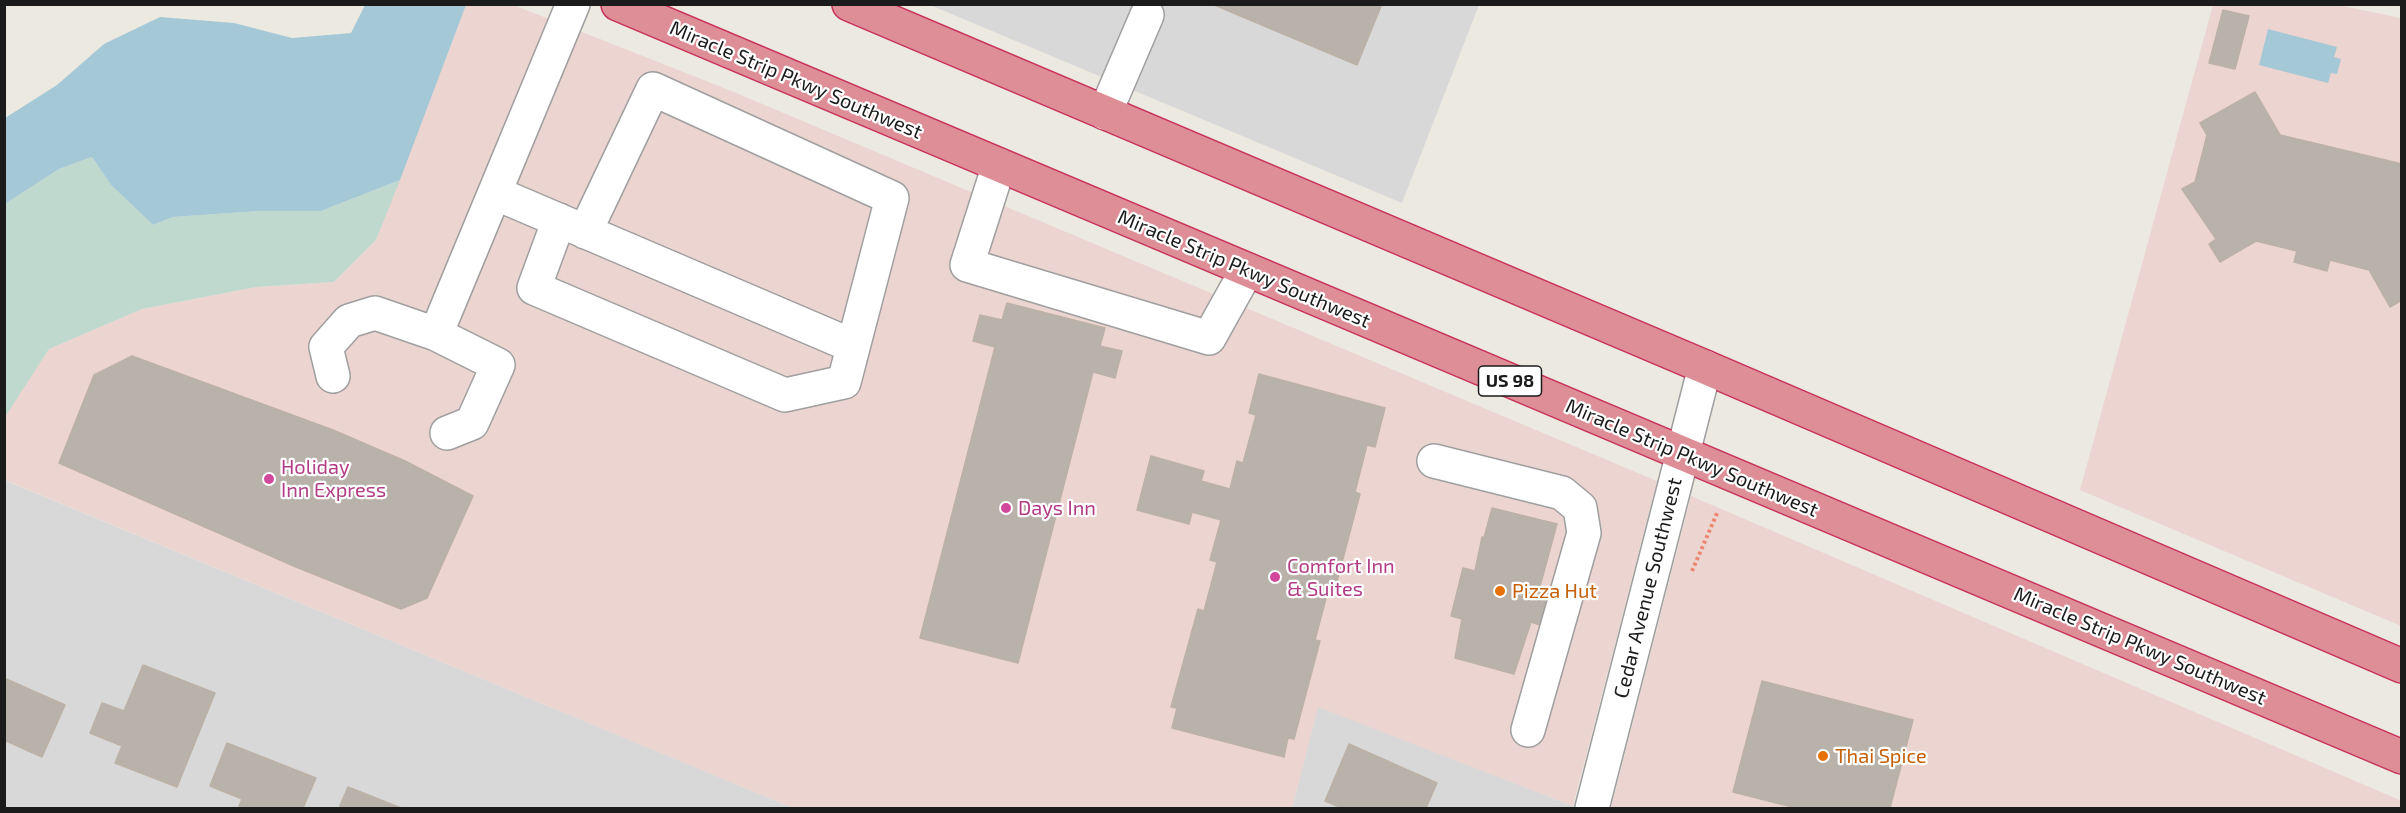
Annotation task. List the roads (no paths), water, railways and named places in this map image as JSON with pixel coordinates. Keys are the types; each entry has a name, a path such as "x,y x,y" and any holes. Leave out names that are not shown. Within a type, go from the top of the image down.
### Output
{"highway":[{"name":"Miracle Strip Pkwy Southwest","path":"618,4 2402,757"},
{"path":"849,4 2402,666"}],"street":[{"path":"436,334 573,4"},
{"path":"1105,113 1147,15"},
{"path":"653,89 892,198 844,382 785,395 534,288 572,226 653,89"},
{"path":"999,165 967,265 1209,338 1247,270"},
{"path":"495,193 853,345"},
{"path":"333,376 326,347 349,321 375,313 436,334 498,365 472,423 447,433"},
{"name":"Cedar Avenue Southwest","path":"1592,808 1704,367"},
{"path":"1434,461 1562,493 1580,508 1584,533 1528,730"}],"water":[{"path":"365,5 466,5 400,180 321,211 259,211 173,217 153,225 111,185 92,157 59,169 5,204 5,118 57,85 104,44 160,17 234,23 292,38 351,33"},
{"path":"2268,29 2337,47 2334,57 2341,59 2337,74 2331,73 2328,83 2259,65"}],"place":[{"name":"Holiday Inn Express","path":"269,479"},
{"name":"Days Inn","path":"1006,508"},
{"name":"Comfort Inn & Suites","path":"1275,577"},
{"name":"Pizza Hut","path":"1500,591"},
{"name":"Thai Spice","path":"1823,756"}]}
